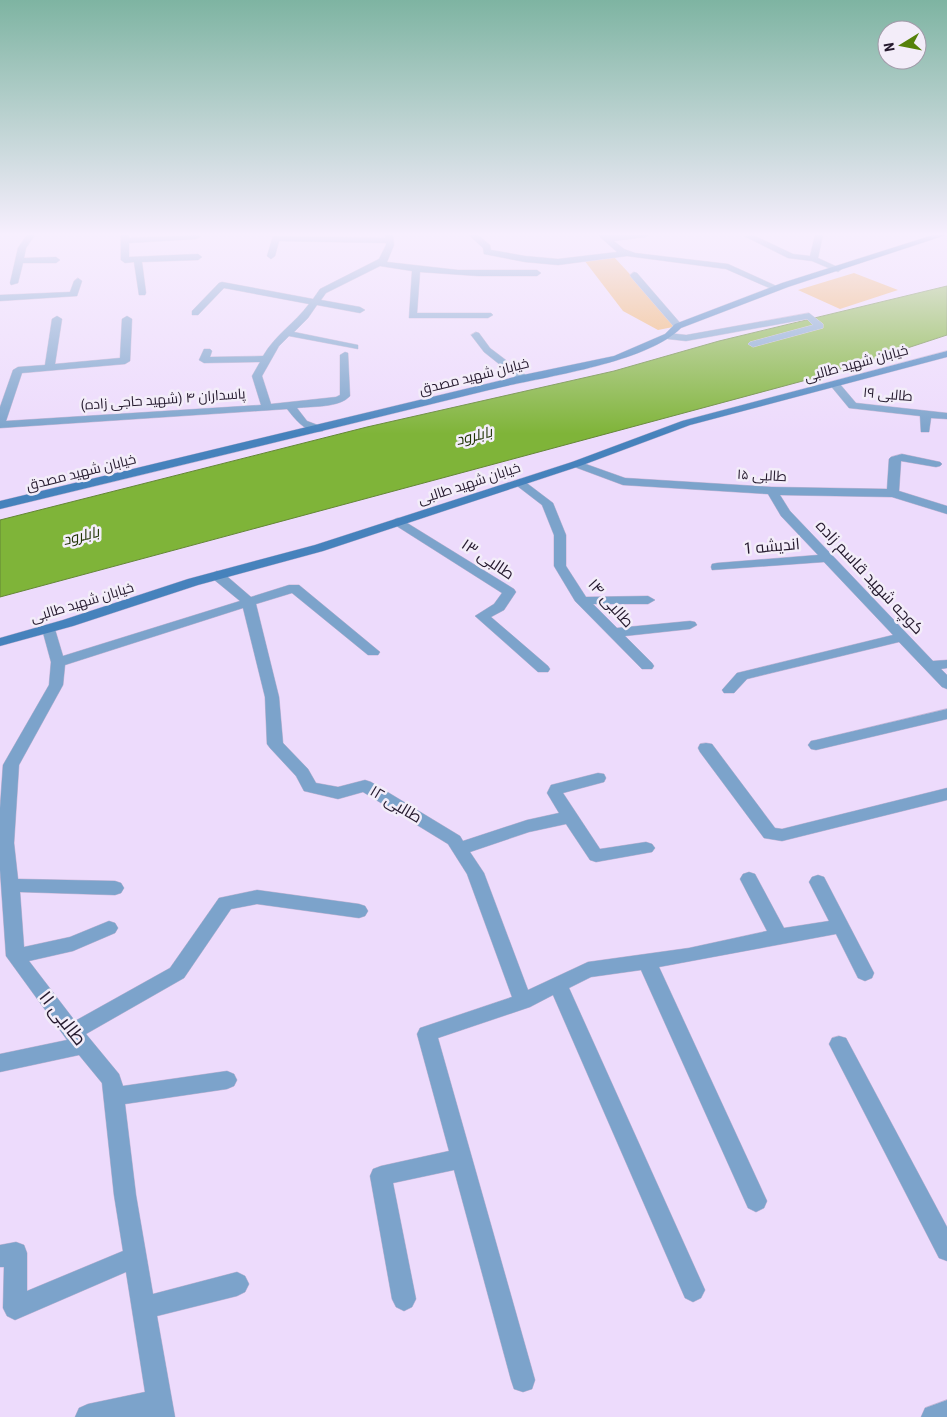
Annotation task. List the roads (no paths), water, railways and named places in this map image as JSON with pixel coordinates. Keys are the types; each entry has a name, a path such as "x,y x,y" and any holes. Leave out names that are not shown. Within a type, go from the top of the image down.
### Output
{"street":[{"path":"196,313 207,301"},
{"path":"267,407 257,376 275,344 306,316 316,301"},
{"path":"317,301 360,310"},
{"path":"413,301 412,316 488,315"},
{"path":"657,301 678,326"},
{"name":"خیابان شهید مصدق","path":"0,505 523,378 617,358 668,336 678,326 743,301"},
{"path":"668,336 686,338 809,316 820,326 753,344"},
{"path":"50,367 57,319"},
{"path":"0,424 18,370 125,361 126,319"},
{"path":"287,333 355,347"},
{"path":"476,335 487,350 523,378"},
{"path":"207,351 204,360 266,359"},
{"name":"خیابان شهید طالبی","path":"0,642 49,629 217,575 319,548 576,464 686,423 947,354"},
{"name":"پاسداران ۴ (شهید حاجی زاده)","path":"0,424 290,406 339,400 345,396 345,355"},
{"name":"طالبی ۱۹","path":"835,385 853,406 947,416"},
{"path":"290,406 302,423 319,429"},
{"path":"925,430 926,413"},
{"path":"893,493 895,459 902,457 936,464"},
{"name":"طالبی ۱۵","path":"576,464 623,481 772,491 893,493 947,510"},
{"name":"طالبی ۱۴","path":"520,482 547,503 560,535 560,566 582,602 647,666"},
{"name":"کوچه شهید قاسم زاده","path":"772,491 785,513 947,684"},
{"name":"طالبی ۱۳","path":"399,522 509,592 499,607 482,616 543,669"},
{"name":"اندیشه 1","path":"717,567 829,558"},
{"path":"217,575 248,601"},
{"path":"58,662 294,588 373,652"},
{"path":"582,602 614,599 648,600"},
{"name":"طالبی ۱۲","path":"248,601 272,698 275,744 302,773 310,787 338,793 365,786 454,840 475,873 524,1001"},
{"path":"614,633 690,625"},
{"path":"49,629 58,662 56,685 11,765 6,843 15,956 73,944 109,928"},
{"path":"729,690 742,676 903,637"},
{"path":"930,666 947,664"},
{"path":"816,745 947,714"},
{"path":"706,748 770,834 782,835 947,794"},
{"path":"598,778 557,789 555,793 592,852 596,856 646,848"},
{"path":"459,849 527,826 570,817"},
{"path":"749,878 779,936"},
{"path":"818,882 865,973"},
{"path":"10,885 114,888"},
{"path":"0,1063 11,1062 78,1039 139,992 178,973 225,902 257,897 359,911"},
{"path":"523,1380 426,1034 524,1001 588,970 689,955 779,936 841,926"},
{"name":"طالبی ۱۱","path":"15,956 78,1039 112,1080 125,1196 160,1409"},
{"path":"647,961 756,1201"},
{"path":"558,984 693,1290"},
{"path":"839,1044 947,1250"},
{"path":"114,1096 228,1080"},
{"path":"404,1298 380,1176 461,1158"},
{"path":"0,1256 16,1253 15,1308 135,1257"},
{"path":"143,1308 237,1284"},
{"path":"88,1417 160,1409"},
{"path":"934,1417 947,1413"}],"water":[{"name":"بابلرود","path":"884,301 947,301 947,335 825,375 0,597 0,520 367,427 614,371 719,341"}]}
